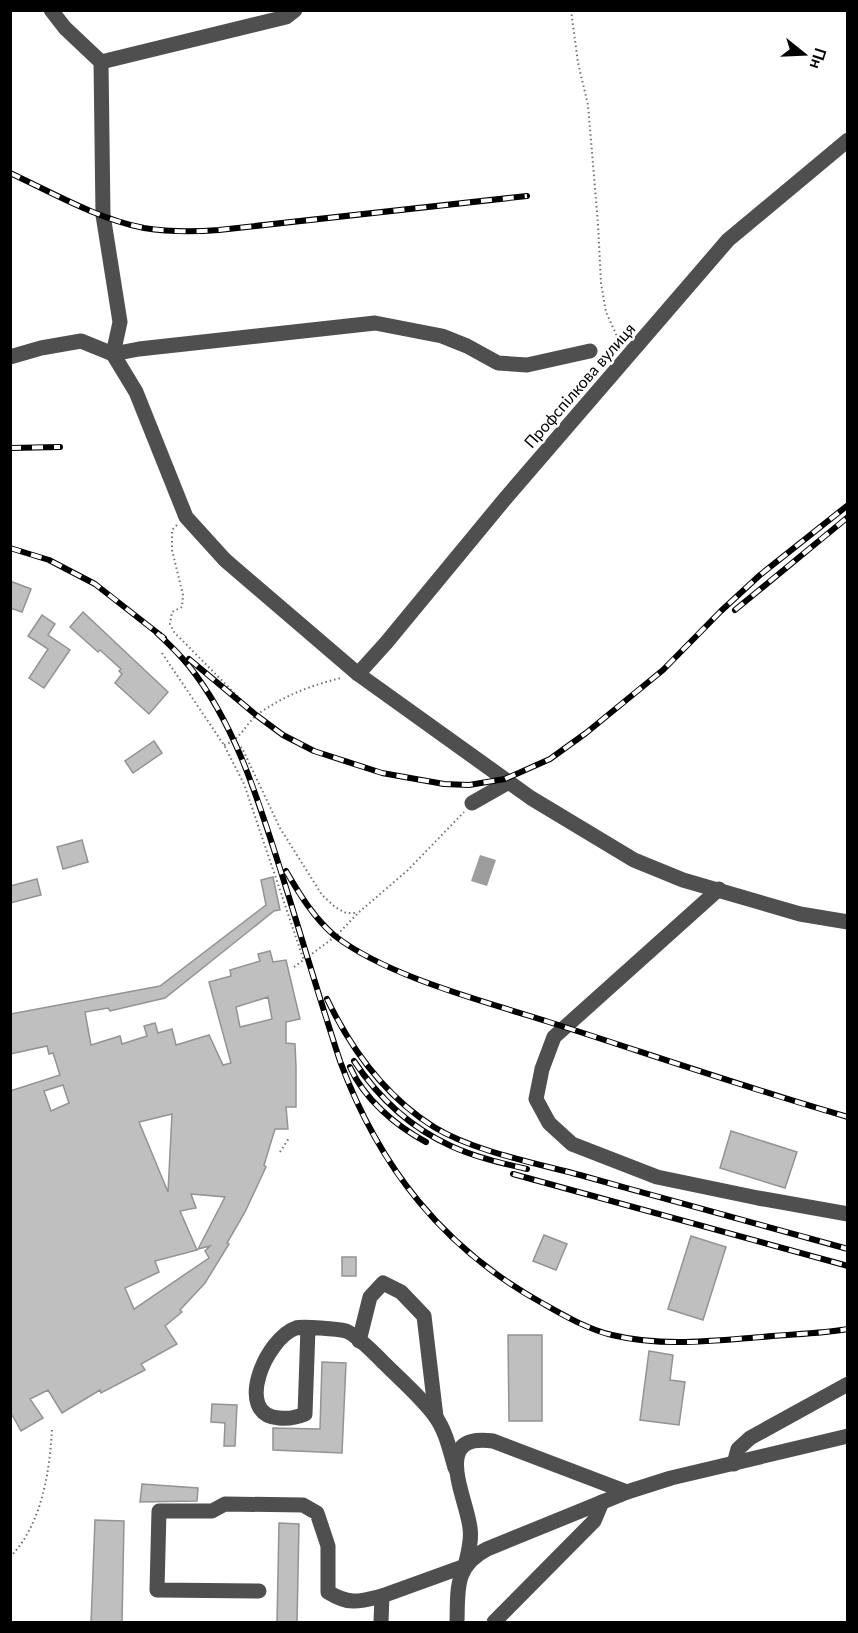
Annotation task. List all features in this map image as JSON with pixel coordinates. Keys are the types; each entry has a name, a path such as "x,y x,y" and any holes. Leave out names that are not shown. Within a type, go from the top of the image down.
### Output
{"street":[{"path":"51,10 65,28 101,62 103,215 120,322 113,354"},
{"path":"101,62 286,16 295,10"},
{"name":"Профспілкова вулиця","path":"358,674 728,240 848,140"},
{"name":"Профспілкова вулиця","path":"113,354 139,349 375,323 442,336 467,346 498,363 527,364 590,351"},
{"path":"10,357 41,348 81,341 113,354 136,392 186,517 225,560 358,674 531,798 634,860 683,879 800,914 848,922"},
{"path":"472,803 509,782"},
{"path":"719,889 554,1037 542,1069 536,1099 549,1122 572,1144 657,1177 848,1214"},
{"path":"359,1341 369,1297 383,1283 401,1292 424,1316 436,1417"},
{"path":"308,1328 305,1414 293,1419 271,1418 260,1410 256,1402 257,1382 266,1356 282,1336 297,1327 347,1331 412,1390 436,1417 444,1434 470,1528 470,1545 458,1590 457,1623"},
{"path":"734,1464 738,1449 750,1438 848,1384"},
{"path":"259,1591 158,1590 159,1511 212,1511 225,1504 303,1505 317,1513 328,1546 328,1592 342,1601 362,1601 465,1566 473,1556 487,1549 627,1492 671,1478 848,1436"},
{"path":"455,1468 463,1447 468,1442 479,1439 493,1441 526,1452 627,1492"},
{"path":"494,1623 594,1521 602,1502"},
{"path":"381,1623 382,1596"}],"path":[{"path":"571,10 578,63 588,105 601,283 606,312 620,344 622,364"},
{"path":"186,517 172,530 172,550 183,595 182,607 172,612 170,624 174,632 256,715"},
{"path":"162,653 224,745 244,784 304,961"},
{"path":"224,745 233,742 256,715 288,696 329,681 358,674"},
{"path":"233,742 242,748 280,828 322,896 346,913 358,913"},
{"path":"294,967 336,936 358,913 408,870 472,803"},
{"path":"280,1152 289,1138"},
{"path":"10,1557 20,1548 40,1505 50,1461 52,1428"}],"shaded area":[{"path":"480,855 496,860 487,886 471,881"}],"building":[{"path":"10,581 31,589 22,612 10,608"},
{"path":"83,612 168,692 149,714 115,683 122,674 119,671 121,669 70,627"},
{"path":"42,615 55,624 48,635 70,650 44,688 29,678 48,649 28,636"},
{"path":"154,741 162,753 133,773 125,761"},
{"path":"82,840 88,862 63,869 57,847"},
{"path":"273,877 280,910 274,911 165,998 110,1011 108,1008 85,1012 91,1045 120,1036 122,1044 147,1036 144,1026 155,1023 158,1033 172,1029 176,1045 209,1035 223,1065 231,1063 209,982 231,976 230,970 260,961 258,954 270,951 273,962 286,960 300,1019 286,1022 286,1043 295,1044 296,1067 296,1107 286,1107 288,1129 275,1129 264,1165 266,1167 245,1212 227,1243 229,1244 205,1283 180,1310 182,1312 165,1326 177,1344 141,1364 145,1370 101,1393 100,1390 62,1413 48,1390 30,1399 43,1418 21,1431 10,1411 10,1091 60,1075 53,1053 49,1054 47,1046 10,1054 10,1014 160,986 266,905 261,880","holes":["268,997 272,1019 240,1027 236,1007","63,1085 69,1103 51,1111 44,1091","172,1114 168,1192 139,1122","191,1194 225,1197 198,1249 210,1246 205,1251 209,1258 134,1309 125,1288 159,1272 155,1261 197,1250 180,1211 196,1208"]},
{"path":"37,879 41,895 10,903 10,886"},
{"path":"731,1131 797,1152 785,1188 720,1168"},
{"path":"544,1235 567,1244 556,1270 533,1261"},
{"path":"691,1236 726,1247 703,1320 668,1309"},
{"path":"342,1257 356,1257 356,1276 342,1276"},
{"path":"508,1335 542,1335 542,1421 509,1421"},
{"path":"649,1351 673,1355 670,1380 685,1382 679,1425 640,1420"},
{"path":"322,1362 346,1363 342,1453 273,1450 273,1428 320,1429"},
{"path":"212,1404 237,1405 235,1446 224,1446 225,1423 211,1422"},
{"path":"142,1484 198,1488 197,1501 140,1502"},
{"path":"95,1520 124,1521 122,1623 91,1623"},
{"path":"279,1523 299,1524 297,1623 277,1623"}],"railway":[{"path":"10,173 76,205 110,218 144,228 172,231 219,230 527,196"},
{"path":"10,448 60,447"},
{"path":"189,659 283,735 314,751 382,773 444,784 469,785 505,779 550,759 586,733 663,670 760,575 848,505"},
{"path":"735,610 848,517"},
{"path":"10,548 49,560 95,584 164,638"},
{"path":"157,633 185,662 206,689 234,740 256,795 340,1061 356,1100 395,1170 418,1201 445,1230 474,1257 506,1281 568,1317 612,1335 649,1341 686,1342 848,1329"},
{"path":"286,871 314,914 335,936 357,951 409,976 735,1083 848,1117"},
{"path":"327,999 347,1036 385,1086 417,1115 450,1135 505,1156 848,1249"},
{"path":"354,1061 396,1110 436,1139 469,1153 527,1169"},
{"path":"350,1067 372,1101 392,1120 426,1142"},
{"path":"513,1174 848,1266"}]}
